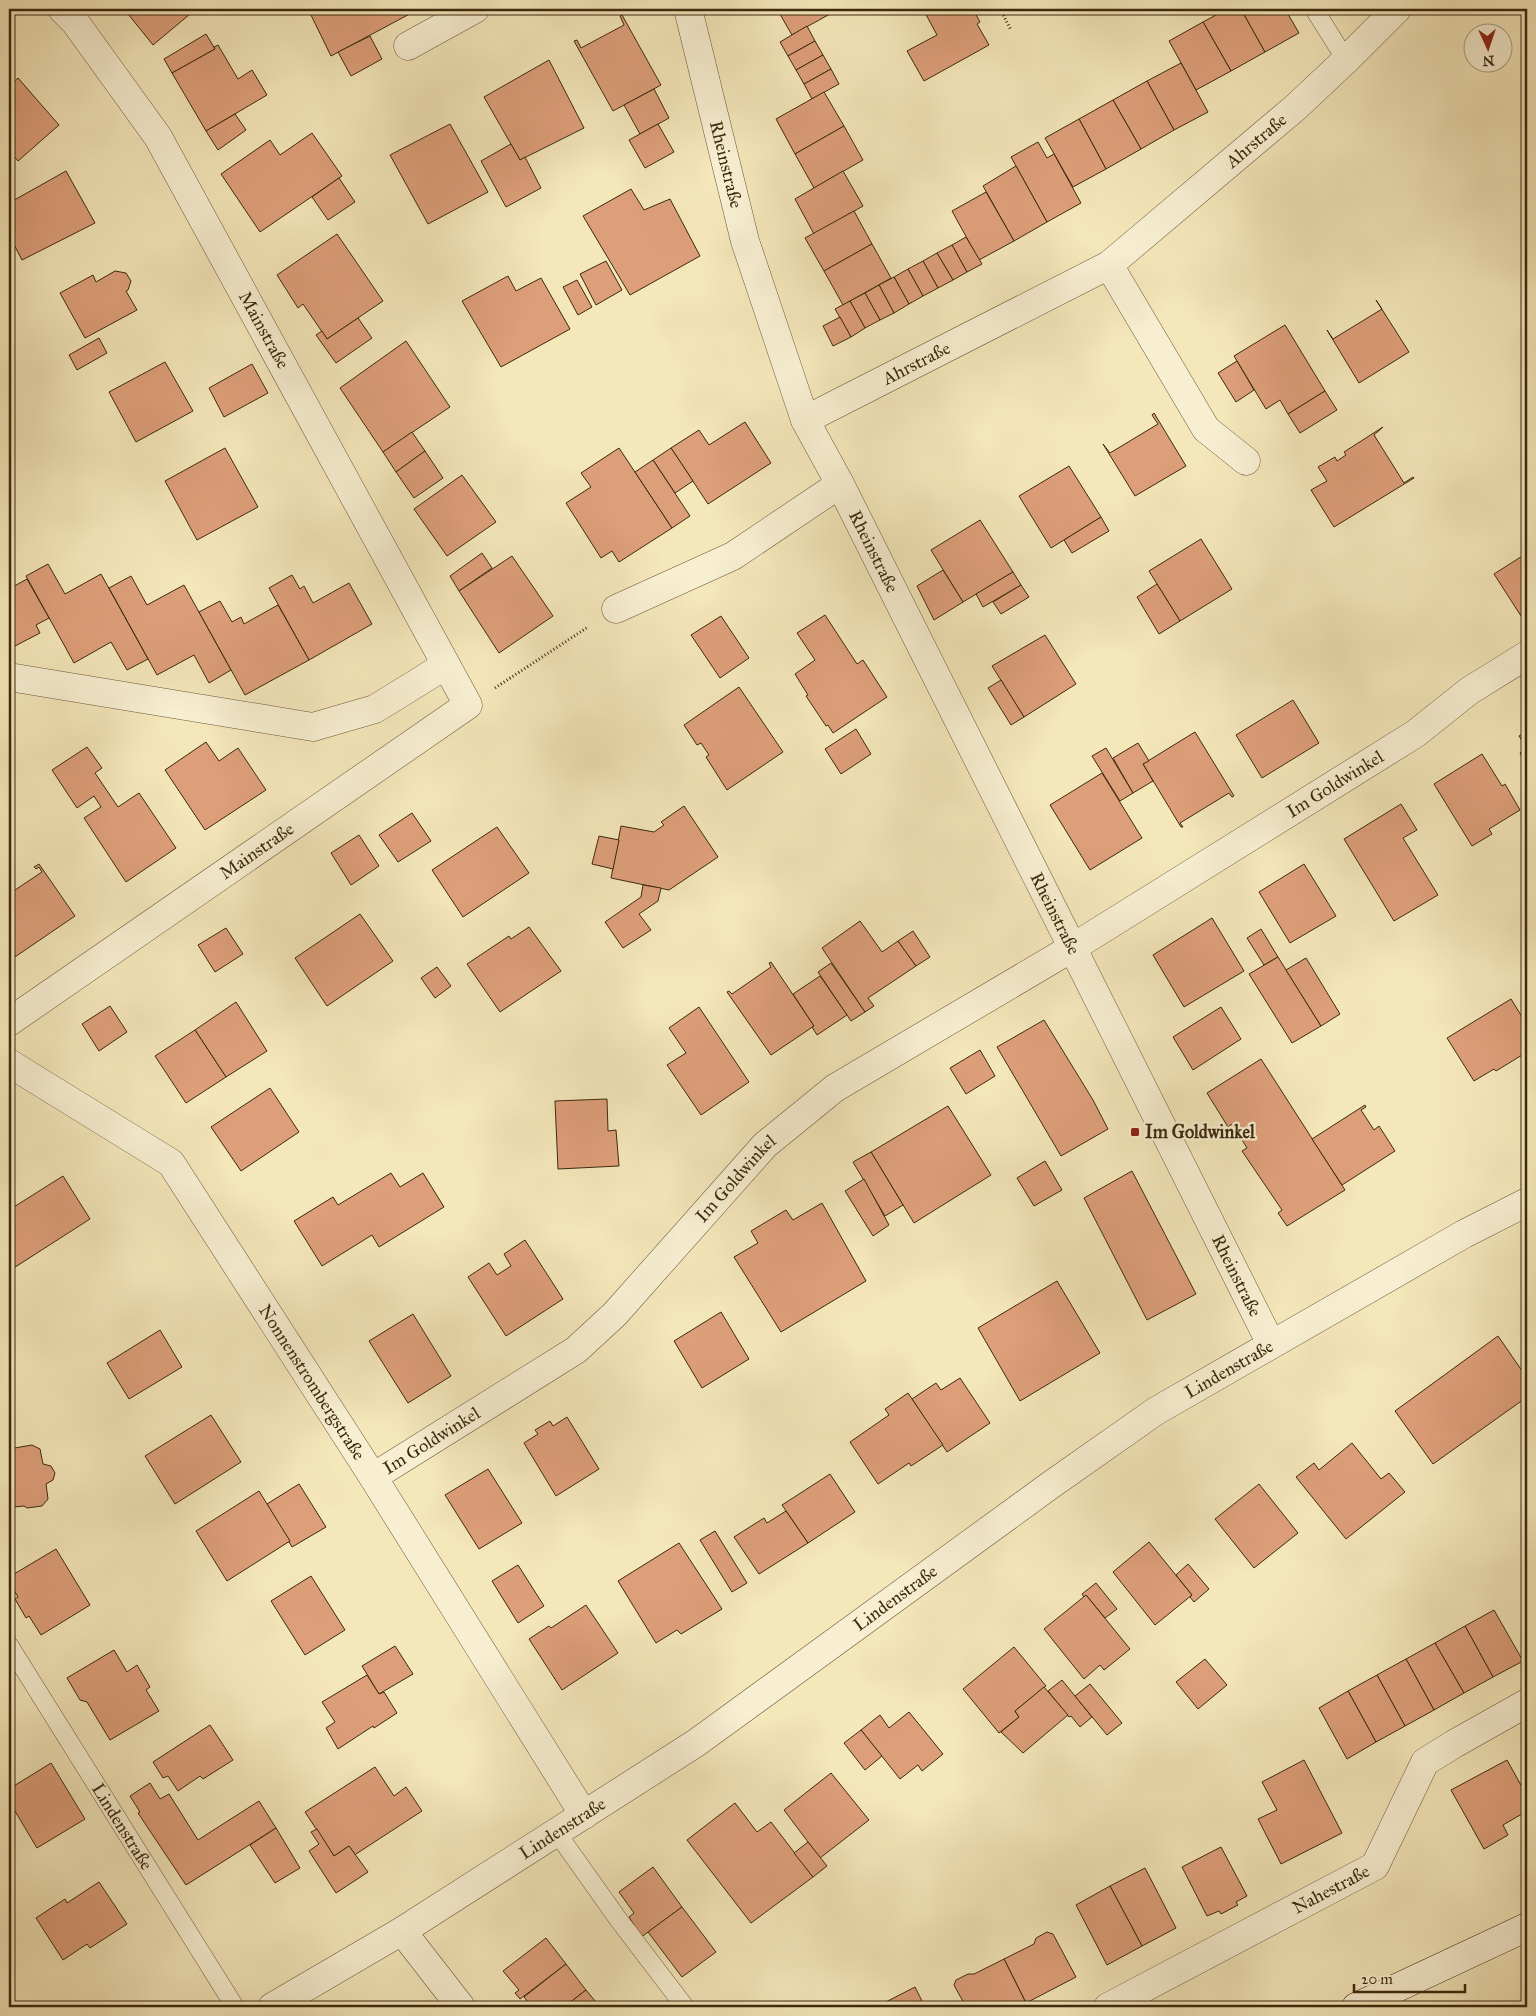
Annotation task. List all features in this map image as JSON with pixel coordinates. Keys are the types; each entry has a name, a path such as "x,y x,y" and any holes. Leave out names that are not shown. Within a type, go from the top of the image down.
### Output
{"street":[{"name":"Mainstraße","path":"9,1022 468,705 158,137 75,22 62,9"},
{"path":"408,46 476,9"},
{"name":"Rheinstraße","path":"688,9 745,241 805,420 840,484 1271,1344"},
{"name":"Ahrstraße","path":"805,420 1109,265 1296,107 1396,9"},
{"path":"1109,265 1206,429 1246,461"},
{"path":"616,609 733,556 840,484"},
{"name":"Im Goldwinkel","path":"373,1477 576,1350 615,1314 765,1145 834,1088 1072,948 1415,734 1468,691 1527,654"},
{"path":"9,677 313,727 375,709 446,665"},
{"name":"Nonnenstrombergstraße","path":"9,1063 171,1163 373,1477 584,1815"},
{"name":"Lindenstraße","path":"272,2007 402,1930 696,1743 1044,1490 1156,1412 1464,1234 1527,1202"},
{"name":"Nahestraße","path":"1108,2007 1375,1866 1425,1762 1527,1704"},
{"path":"1356,2007 1527,1928"},
{"path":"402,1930 461,2007"}],"lane":[{"path":"1314,9 1346,60"},
{"name":"Lindenstraße","path":"9,1645 235,2007"},
{"path":"557,1833 618,1919 686,2007"}],"path":[{"path":"1000,9 1011,30"},
{"path":"468,705 616,609"}],"building":[{"path":"124,9 196,9 153,45"},
{"path":"308,9 419,9 331,56"},
{"path":"777,9 839,9 792,35"},
{"path":"923,9 973,9 980,22 977,24 989,45 924,81 907,51 937,35"},
{"path":"1227,9 1241,9 1265,52 1231,71 1203,22"},
{"path":"1241,9 1285,9 1299,33 1265,52"},
{"path":"622,15 661,85 613,111 574,41 577,40 581,48 624,25 620,16"},
{"path":"1203,22 1231,71 1196,90 1169,41"},
{"path":"807,26 815,41 788,56 780,42"},
{"path":"206,34 215,49 172,73 164,59"},
{"path":"370,36 382,59 351,76 338,52"},
{"path":"815,41 823,55 796,70 788,56"},
{"path":"218,45 238,79 252,70 267,95 206,131 172,73 215,49 214,47"},
{"path":"823,55 831,69 804,84 796,70"},
{"path":"549,60 584,128 520,160 484,97"},
{"path":"1181,63 1208,112 1174,130 1147,81"},
{"path":"831,69 839,84 812,99 804,84"},
{"path":"18,78 59,125 18,161 13,155 9,158 9,86"},
{"path":"1147,81 1174,130 1141,149 1113,100"},
{"path":"654,89 669,118 640,134 624,105"},
{"path":"824,92 844,126 795,154 776,119"},
{"path":"1113,100 1141,149 1106,169 1079,119"},
{"path":"235,114 246,130 218,150 206,131"},
{"path":"1079,119 1106,169 1073,187 1045,138"},
{"path":"450,124 488,192 428,224 390,155"},
{"path":"658,124 674,152 645,168 629,140"},
{"path":"844,126 863,160 814,188 795,154"},
{"path":"312,133 342,176 260,232 221,174 270,140 280,155"},
{"path":"1038,142 1047,158 1054,154 1081,203 1047,222 1011,157"},
{"path":"511,144 520,160 525,157 541,188 506,207 481,161"},
{"path":"1016,166 1047,222 1014,241 983,186"},
{"path":"66,171 95,223 22,260 9,235 9,203"},
{"path":"843,171 863,206 814,234 795,199"},
{"path":"339,178 355,202 328,220 312,197"},
{"path":"631,189 644,210 670,199 700,256 630,295 583,216"},
{"path":"986,192 1014,241 979,260 952,211"},
{"path":"854,211 872,244 824,271 805,238"},
{"path":"337,234 383,301 327,339 303,304 298,308 277,275"},
{"path":"966,237 982,264 967,272 952,245"},
{"path":"872,244 891,278 843,305 824,271"},
{"path":"952,245 967,272 953,280 937,253"},
{"path":"937,253 953,280 938,288 923,261"},
{"path":"606,261 622,290 596,305 580,274"},
{"path":"923,261 938,288 923,296 908,269"},
{"path":"908,269 923,296 909,304 894,277"},
{"path":"115,271 126,273 131,281 126,291 137,310 85,338 60,293 93,275 96,282"},
{"path":"508,276 516,291 541,278 570,329 501,367 462,301"},
{"path":"894,277 909,304 894,313 879,285"},
{"path":"577,280 592,307 578,315 563,287"},
{"path":"879,285 894,313 880,320 865,293"},
{"path":"865,293 880,320 865,328 850,301"},
{"path":"850,301 865,328 851,337 835,309"},
{"path":"1382,309 1409,352 1359,383 1327,330 1333,339"},
{"path":"840,317 851,337 833,346 823,326"},
{"path":"358,318 372,338 336,363 316,335 322,331 327,339"},
{"path":"1285,325 1325,391 1288,414 1280,400 1266,409 1234,356"},
{"path":"99,338 107,353 77,370 69,355"},
{"path":"406,341 450,407 383,452 340,388"},
{"path":"1237,361 1254,390 1236,402 1218,373"},
{"path":"165,362 193,411 136,442 109,392"},
{"path":"252,364 268,393 224,417 209,388"},
{"path":"1325,391 1337,410 1300,433 1288,414"},
{"path":"1154,413 1186,466 1135,496 1103,444 1110,453 1158,424 1152,415"},
{"path":"745,422 771,463 708,504 671,448 699,430 709,445"},
{"path":"1383,427 1374,435 1404,483 1414,478 1334,527 1311,490 1327,481 1318,467 1335,457 1337,461 1346,455 1344,452"},
{"path":"412,432 425,451 396,472 383,452"},
{"path":"225,448 258,507 197,540 165,481"},
{"path":"619,448 672,528 619,562 612,551 601,558 566,503 591,487 581,473"},
{"path":"671,448 693,481 675,493 653,460"},
{"path":"425,451 443,478 414,498 396,472"},
{"path":"653,460 690,516 672,528 635,472"},
{"path":"1069,466 1101,517 1051,548 1019,496"},
{"path":"462,475 496,522 447,556 414,509"},
{"path":"1101,517 1109,531 1072,553 1064,540"},
{"path":"980,520 1013,572 963,602 931,550"},
{"path":"1201,539 1232,589 1180,621 1149,571"},
{"path":"482,553 492,568 459,591 450,576"},
{"path":"1527,553 1527,613 1521,616 1494,574"},
{"path":"512,556 553,616 499,653 459,591"},
{"path":"48,564 65,594 101,574 148,659 127,670 111,642 74,663 26,576"},
{"path":"943,570 963,602 934,620 917,586"},
{"path":"1013,572 1021,585 983,607 976,594"},
{"path":"292,575 300,589 304,586 313,603 349,583 372,624 309,660 269,588"},
{"path":"131,576 147,605 184,585 231,670 209,683 194,655 157,675 109,588"},
{"path":"27,579 49,618 36,625 40,633 15,646 9,634 9,589"},
{"path":"1157,584 1180,621 1159,634 1137,597"},
{"path":"1021,585 1029,597 1001,614 993,602"},
{"path":"220,601 232,622 241,617 244,624 278,605 309,660 245,695 199,612"},
{"path":"825,615 857,664 863,660 887,697 833,733 828,725 826,726 806,696 808,695 795,674 815,660 797,633"},
{"path":"721,616 749,658 720,678 691,635"},
{"path":"1045,635 1076,684 1024,717 992,666"},
{"path":"1001,680 1024,717 1011,725 988,688"},
{"path":"739,687 783,752 727,790 706,757 709,755 701,743 697,745 684,725"},
{"path":"1293,700 1319,743 1262,778 1236,735"},
{"path":"856,729 871,754 841,774 825,749"},
{"path":"1527,731 1527,748 1519,736"},
{"path":"1195,732 1234,796 1232,797 1229,793 1180,823 1183,827 1181,827 1143,764"},
{"path":"206,742 219,761 238,748 266,790 205,830 165,770"},
{"path":"1138,743 1149,761 1143,764 1153,781 1133,793 1113,758"},
{"path":"87,747 102,768 95,773 118,807 139,793 176,848 126,882 84,818 101,807 94,796 77,808 52,770"},
{"path":"1106,748 1133,793 1120,801 1092,756"},
{"path":"1527,748 1527,760 1525,762 1520,753"},
{"path":"1482,754 1502,786 1505,784 1520,810 1489,829 1492,834 1472,846 1434,784"},
{"path":"1102,773 1142,838 1090,870 1050,805"},
{"path":"1401,804 1417,830 1403,838 1438,895 1394,921 1344,839"},
{"path":"684,806 718,857 669,890 611,878 621,826 654,832 664,825 661,822"},
{"path":"412,813 431,841 398,862 379,835"},
{"path":"497,827 529,873 463,917 432,870"},
{"path":"359,835 379,866 351,885 331,853"},
{"path":"599,836 619,840 613,869 592,864"},
{"path":"39,864 75,916 9,961 9,894 42,872 39,867 36,869 34,867"},
{"path":"1304,864 1336,916 1290,943 1259,892"},
{"path":"643,885 661,888 658,901 639,914 651,930 623,948 605,922 641,897"},
{"path":"360,914 393,961 327,1006 295,958"},
{"path":"1212,918 1244,971 1184,1007 1153,955"},
{"path":"860,921 882,952 898,941 916,966 868,998 874,1006 865,1012 822,948"},
{"path":"529,927 561,971 500,1012 467,964 509,936 511,939"},
{"path":"226,928 243,954 215,972 198,945"},
{"path":"1261,929 1278,957 1264,965 1247,938"},
{"path":"913,931 930,957 916,966 898,941"},
{"path":"1278,957 1321,1026 1292,1043 1249,974"},
{"path":"1306,958 1340,1014 1321,1026 1286,970"},
{"path":"771,962 814,1026 771,1055 727,992 729,991 732,994 771,967 769,963"},
{"path":"831,963 865,1012 851,1021 818,972"},
{"path":"437,967 451,986 435,998 421,978"},
{"path":"820,976 847,1015 817,1035 812,1027 814,1026 793,994"},
{"path":"1511,999 1524,1020 1527,1018 1527,1052 1496,1071 1494,1069 1474,1081 1447,1038"},
{"path":"236,1002 267,1051 226,1077 195,1030"},
{"path":"110,1006 127,1032 99,1051 82,1024"},
{"path":"699,1007 749,1082 701,1115 667,1065 686,1053 669,1028"},
{"path":"1221,1007 1241,1039 1193,1070 1173,1037"},
{"path":"1044,1020 1093,1100 1108,1129 1061,1156 997,1047"},
{"path":"195,1030 226,1077 186,1103 155,1056"},
{"path":"980,1050 995,1076 966,1094 950,1068"},
{"path":"1261,1059 1345,1190 1287,1226 1278,1213 1282,1210 1242,1151 1247,1148 1232,1124 1228,1127 1207,1093"},
{"path":"270,1088 299,1132 241,1171 211,1127"},
{"path":"607,1099 608,1131 616,1130 619,1166 558,1169 555,1101"},
{"path":"1365,1105 1366,1107 1361,1110 1374,1130 1379,1126 1395,1151 1342,1185 1312,1139"},
{"path":"948,1106 991,1175 914,1223 871,1152"},
{"path":"871,1152 903,1205 885,1216 853,1162"},
{"path":"1045,1161 1062,1190 1034,1206 1017,1178"},
{"path":"1132,1171 1196,1294 1147,1320 1084,1198"},
{"path":"391,1173 400,1187 423,1173 444,1207 379,1247 372,1235 322,1266 294,1221 333,1197 338,1205"},
{"path":"63,1176 90,1219 9,1271 9,1210"},
{"path":"864,1179 889,1225 873,1236 845,1191"},
{"path":"822,1203 866,1281 781,1332 734,1257 758,1243 751,1231 786,1210 793,1220"},
{"path":"525,1240 563,1299 506,1336 468,1277 489,1263 497,1275 511,1266 504,1254"},
{"path":"1057,1281 1100,1353 1020,1401 978,1328"},
{"path":"721,1312 749,1359 702,1388 674,1341"},
{"path":"413,1314 451,1376 408,1403 369,1341"},
{"path":"160,1330 182,1367 129,1399 107,1363"},
{"path":"1498,1336 1527,1378 1527,1397 1433,1464 1395,1411"},
{"path":"960,1378 990,1423 947,1452 912,1399 936,1383 941,1390"},
{"path":"908,1393 943,1445 911,1466 909,1463 878,1484 850,1442 889,1415 885,1409"},
{"path":"211,1415 241,1462 175,1504 145,1456"},
{"path":"567,1417 599,1469 556,1496 524,1443 538,1434 535,1430 550,1421 553,1426"},
{"path":"1352,1443 1381,1479 1389,1473 1405,1492 1346,1539 1296,1477 1314,1463 1319,1470"},
{"path":"32,1445 40,1449 43,1464 51,1466 55,1473 53,1480 46,1484 48,1499 42,1506 14,1507 12,1511 9,1511 9,1449"},
{"path":"488,1469 522,1523 479,1549 445,1495"},
{"path":"830,1474 855,1512 808,1543 782,1505"},
{"path":"299,1484 326,1527 292,1547 267,1504"},
{"path":"1259,1484 1298,1533 1254,1568 1215,1519"},
{"path":"259,1491 290,1541 227,1581 196,1531"},
{"path":"786,1511 808,1543 759,1574 734,1537 764,1518 767,1523"},
{"path":"715,1531 747,1583 732,1592 700,1540"},
{"path":"1149,1542 1192,1595 1155,1625 1113,1572"},
{"path":"679,1543 722,1609 681,1634 677,1630 656,1643 618,1581"},
{"path":"56,1549 90,1605 41,1635 29,1616 26,1618 15,1599 18,1597 9,1581 9,1577"},
{"path":"1188,1564 1209,1589 1194,1602 1190,1597 1192,1595 1176,1575"},
{"path":"518,1565 544,1606 518,1623 492,1581"},
{"path":"311,1576 345,1630 305,1655 271,1601"},
{"path":"1096,1583 1117,1609 1105,1618 1086,1595 1084,1597 1082,1594"},
{"path":"1086,1595 1130,1649 1104,1670 1100,1665 1084,1679 1044,1629"},
{"path":"586,1605 618,1653 562,1690 529,1639 549,1626 551,1628"},
{"path":"1494,1610 1523,1661 1493,1677 1465,1626"},
{"path":"1465,1626 1493,1677 1464,1693 1435,1643"},
{"path":"1435,1643 1464,1693 1434,1710 1406,1659"},
{"path":"395,1646 413,1674 379,1694 362,1666"},
{"path":"1014,1647 1046,1686 1015,1711 1019,1717 999,1733 963,1689"},
{"path":"114,1650 127,1672 137,1665 150,1687 146,1690 159,1711 110,1740 87,1702 80,1700 67,1678"},
{"path":"1205,1659 1227,1685 1198,1709 1176,1682"},
{"path":"1406,1659 1434,1710 1405,1726 1377,1675"},
{"path":"367,1675 379,1694 384,1692 397,1713 338,1749 326,1728 335,1722 322,1702"},
{"path":"1377,1675 1405,1726 1376,1742 1348,1691"},
{"path":"1062,1680 1092,1717 1080,1727 1071,1716 1069,1717 1048,1691"},
{"path":"1090,1684 1122,1723 1107,1735 1075,1696"},
{"path":"1044,1687 1068,1715 1023,1753 1001,1732 1019,1717 1015,1711"},
{"path":"1348,1691 1376,1742 1347,1759 1319,1708"},
{"path":"909,1712 943,1754 922,1771 918,1765 900,1779 861,1730 880,1715 889,1728"},
{"path":"210,1725 233,1760 203,1779 200,1776 178,1791 168,1776 163,1778 153,1762"},
{"path":"861,1730 882,1756 865,1770 844,1743"},
{"path":"1304,1760 1342,1833 1281,1864 1258,1819 1277,1810 1262,1782"},
{"path":"1507,1760 1527,1796 1527,1811 1503,1825 1508,1835 1484,1849 1451,1790"},
{"path":"51,1763 85,1819 37,1848 9,1801 9,1789"},
{"path":"375,1767 394,1796 406,1787 422,1811 355,1855 349,1846 334,1856 305,1812"},
{"path":"831,1773 869,1820 820,1858 784,1810"},
{"path":"150,1783 160,1799 169,1794 198,1840 259,1801 276,1828 186,1885 138,1813 140,1812 130,1796"},
{"path":"735,1803 757,1832 771,1822 813,1877 751,1923 687,1840"},
{"path":"276,1828 300,1868 275,1883 250,1845"},
{"path":"317,1829 334,1856 349,1846 368,1872 336,1893 309,1851 319,1844 311,1832"},
{"path":"808,1842 827,1866 813,1877 794,1853"},
{"path":"1221,1847 1247,1896 1236,1902 1238,1905 1221,1914 1219,1911 1207,1916 1182,1867"},
{"path":"653,1867 682,1907 640,1938 631,1927 634,1925 629,1917 634,1913 619,1892"},
{"path":"1145,1868 1176,1928 1142,1946 1110,1886"},
{"path":"99,1882 127,1924 90,1948 87,1944 63,1960 36,1918 65,1899 67,1903"},
{"path":"1110,1886 1142,1946 1107,1965 1076,1905"},
{"path":"682,1907 716,1952 682,1977 648,1932"},
{"path":"1047,1932 1053,1934 1076,1977 1026,2003 1004,1959 1034,1944 1036,1938"},
{"path":"546,1938 566,1964 520,1999 515,1993 519,1990 503,1971"},
{"path":"1004,1959 1026,2003 1018,2007 966,2007 954,1985 956,1980 968,1974 974,1974"},
{"path":"566,1964 586,1990 564,2007 532,2007 524,1997"},
{"path":"915,1987 925,2007 881,2007 880,2005"},
{"path":"586,1990 600,2007 564,2007"}],"place":[{"name":"Im Goldwinkel","path":"1135,1132"}]}
